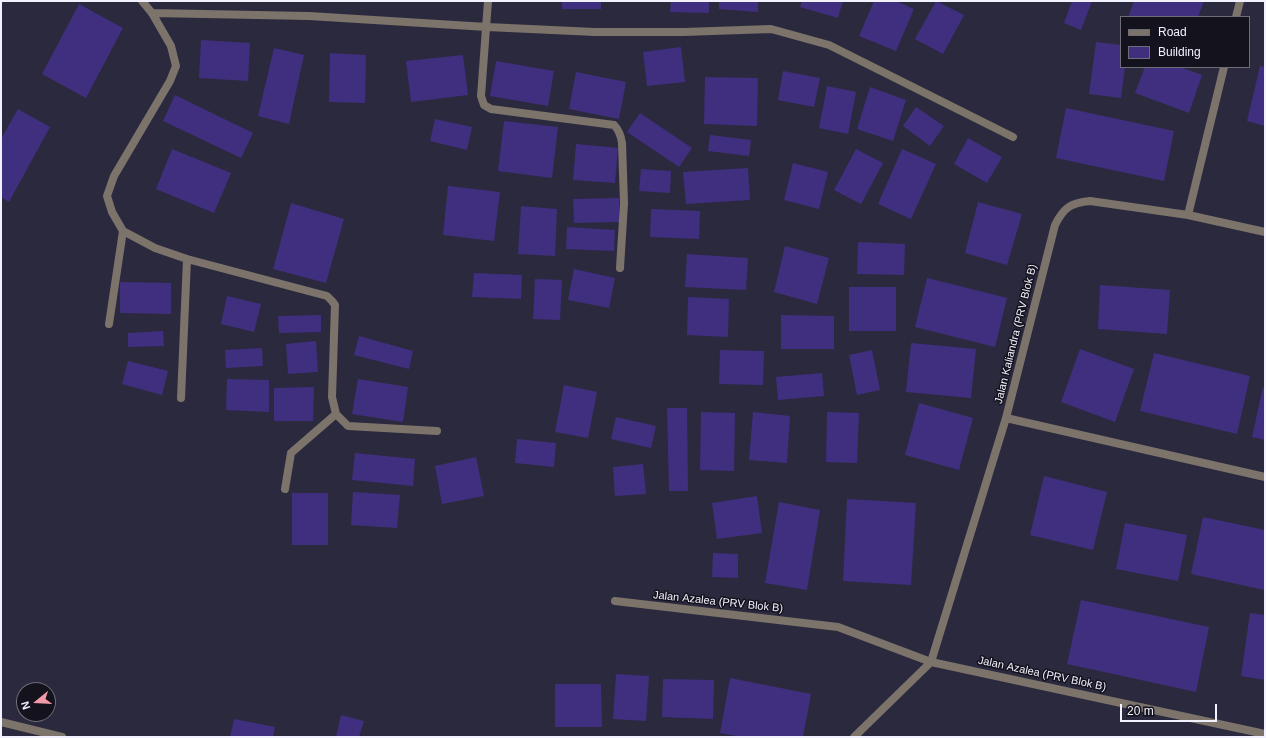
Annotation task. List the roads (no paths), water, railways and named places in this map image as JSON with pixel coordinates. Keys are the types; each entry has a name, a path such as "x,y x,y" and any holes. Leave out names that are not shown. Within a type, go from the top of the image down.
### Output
{"street":[{"path":"142,1 152,13 171,46 176,66 170,81 114,176 107,196 112,212 123,231 155,248 187,259 327,296 335,305 332,397 336,414 348,426 437,431"},
{"path":"488,1 481,96 484,105 491,109 614,125 618,128 622,138 624,203 620,268"},
{"path":"1236,16 1240,1"},
{"path":"152,13 308,16 595,32 684,32 771,29 829,45 1012,137"},
{"path":"1188,215 1224,68"},
{"name":"Jalan Kaliandra (PRV Blok B)","path":"931,662 1006,418 1055,224 1060,215 1077,202 1090,201 1188,215 1265,232"},
{"path":"109,324 123,231"},
{"path":"181,398 187,259"},
{"path":"285,489 291,453 336,414"},
{"path":"1006,418 1265,477"},
{"name":"Jalan Azalea (PRV Blok B)","path":"615,601 838,627 931,662 1265,734"},
{"path":"854,737 931,662"},
{"path":"1,722 62,737"}]}
